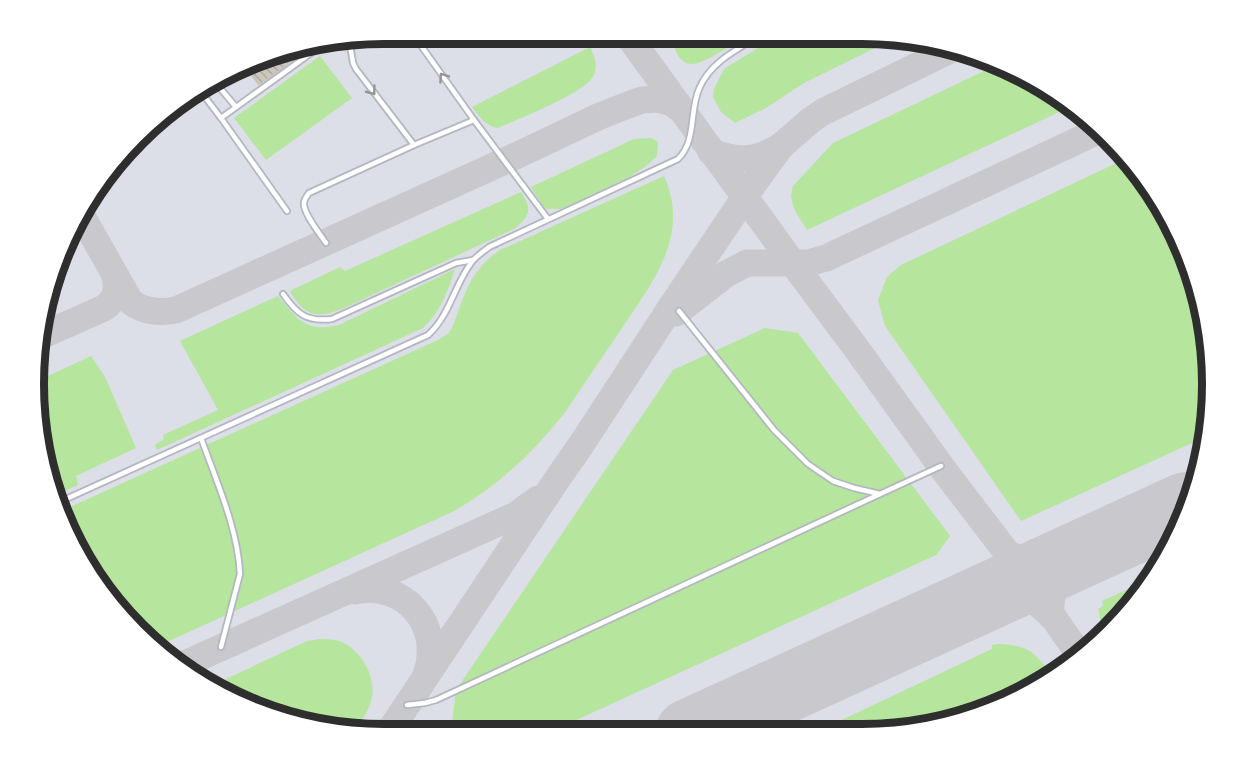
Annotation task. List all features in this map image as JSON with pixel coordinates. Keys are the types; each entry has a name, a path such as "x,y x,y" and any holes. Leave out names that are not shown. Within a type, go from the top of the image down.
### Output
{"lane":[{"path":"420,44 548,219"},
{"path":"64,500 428,335 442,320 466,270 473,260 489,247 678,159 687,146 693,127 699,88 712,69 747,44"},
{"path":"350,45 356,69 414,145"},
{"path":"221,118 314,51"},
{"path":"219,86 236,107"},
{"path":"205,97 286,211"},
{"path":"326,243 305,210 303,204 309,193 474,120"},
{"path":"283,294 293,309 302,315 310,319 332,319 456,263 473,260"},
{"path":"679,311 774,430 808,464 833,481 880,494"},
{"path":"201,438 236,542 239,562 240,574 221,647"},
{"path":"407,705 436,700 941,466"}],"shaded area":[{"path":"362,44 884,44 950,55 992,69 1051,101 1103,143 1145,195 1177,254 1196,318 1202,362 1202,406 1196,450 1177,514 1145,573 1103,625 1069,654 1032,679 992,699 950,713 906,722 884,724 362,724 296,713 254,699 195,667 159,640 128,609 89,554 69,514 55,472 44,406 46,340 55,296 69,254 89,214 128,159 159,128 214,89 254,69 296,55"}],"green space":[{"path":"674,44 732,44 711,57 692,64 683,61"},
{"path":"764,44 883,44 804,83 766,108 735,123 721,112 713,97 714,89 724,69"},
{"path":"590,47 595,63 592,78 563,98 498,128 486,123 472,107"},
{"path":"320,56 352,98 266,160 234,118"},
{"path":"990,68 1032,89 1063,110 807,230 795,211 791,197 793,186 833,143"},
{"path":"651,138 658,142 657,156 646,166 629,177 561,209 545,209 531,187 634,139"},
{"path":"1120,161 1157,214 1177,254 1191,296 1202,362 1202,406 1198,440 1021,521 885,326 878,300 887,277 901,265"},
{"path":"664,176 671,198 673,219 670,239 655,277 566,411 514,467 486,491 454,511 164,644 159,640 128,609 101,573 79,535 67,508 438,340 448,334 452,328 469,284 481,266 500,250"},
{"path":"521,192 527,203 528,212 524,220 514,229 344,308 327,314 312,313 306,311 295,300 290,291 340,267 345,271"},
{"path":"455,269 439,308 423,328 157,450 155,445 164,439 163,435 218,410 180,341 278,296 303,322 318,327 339,325"},
{"path":"765,328 798,333 950,536 936,555 568,724 452,724 456,690 673,370"},
{"path":"91,356 105,377 136,448 76,476 78,485 62,492 46,428 44,378"},
{"path":"1136,585 1101,627 1098,609 1103,606 1102,601"},
{"path":"330,639 342,642 362,660 371,677 372,695 365,715 359,724 296,713 254,699 220,682 307,641"},
{"path":"992,645 1024,648 1035,655 1047,669 992,699 950,713 906,722 833,724 992,649"}],"building":[{"path":"302,54 259,85 249,71"}],"taxiway":[{"path":"634,44 943,469 1027,579 1075,649"},
{"path":"394,724 669,310 781,146 823,112 943,53"},
{"path":"85,222 130,301 152,311 176,310 628,105 642,100 658,99 672,103 684,112"},
{"path":"676,313 726,274 747,263 808,263 826,258 1093,133"},
{"path":"711,152 730,158 747,159 763,155 781,146"},
{"path":"47,333 108,305 115,294 115,276"},
{"path":"188,662 516,515 538,499"},
{"path":"1007,553 1034,562 1064,562"},
{"path":"1051,616 1052,597 1057,581 1080,555"},
{"path":"355,591 373,590 389,593 403,600 415,610 424,623 429,638 430,654 427,672"},
{"path":"990,596 1027,597 1046,611"}],"runway":[{"path":"709,724 1179,509"}]}
